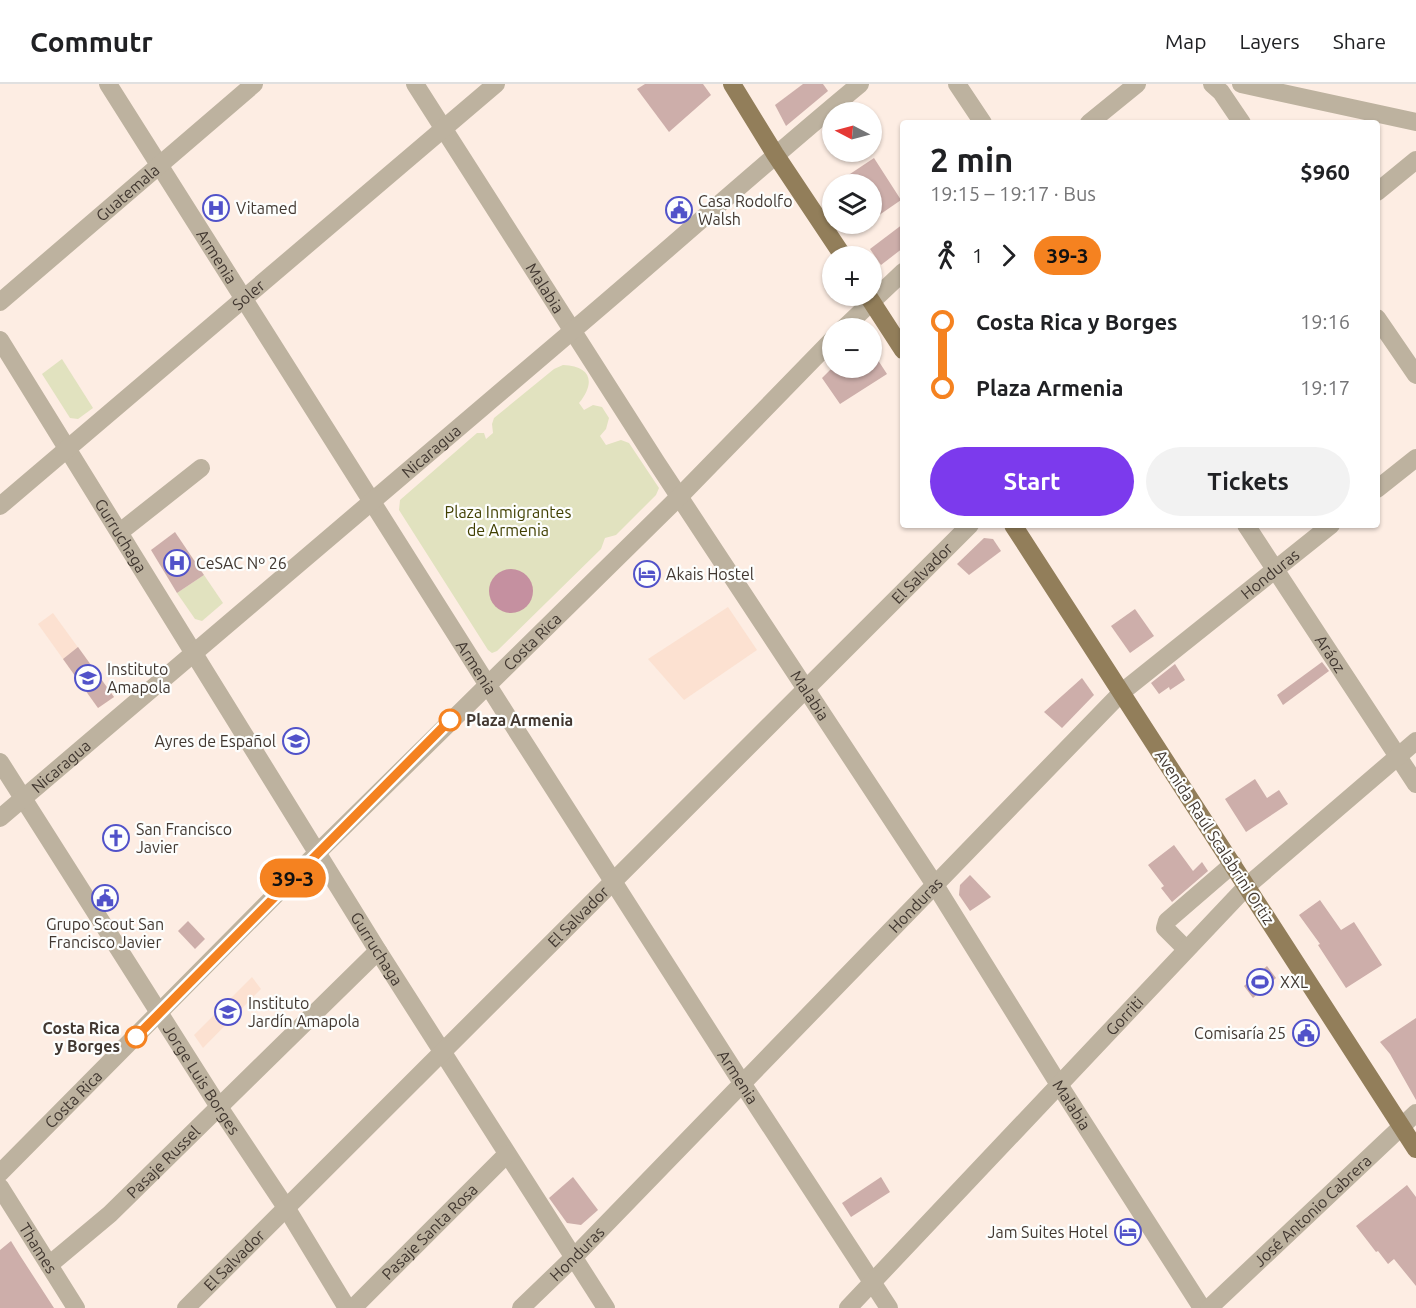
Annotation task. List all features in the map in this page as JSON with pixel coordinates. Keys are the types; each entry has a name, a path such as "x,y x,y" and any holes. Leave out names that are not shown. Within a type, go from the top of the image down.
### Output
{"main road":[{"path":"732,84 836,246"},
{"path":"875,306 900,345"},
{"name":"Avenida Raúl Scalabrini Ortiz","path":"1015,528 1416,1149"}],"street":[{"name":"Armenia","path":"108,84 371,502 742,1083 889,1308"},
{"name":"Guatemala","path":"0,302 254,84"},
{"name":"Malabia","path":"415,84 805,689 935,885 1202,1308"},
{"name":"Soler","path":"0,506 496,84"},
{"name":"Nicaragua","path":"0,818 573,331 775,154 860,84"},
{"path":"957,84 981,120"},
{"path":"1093,120 1137,84"},
{"path":"1212,84 1221,92 1240,120"},
{"path":"1241,84 1416,122"},
{"path":"1380,190 1416,160"},
{"path":"882,289 900,274"},
{"path":"853,318 863,306"},
{"path":"1380,322 1416,375"},
{"name":"Gurruchaga","path":"0,340 378,951 606,1308"},
{"name":"Costa Rica","path":"0,1173 318,852 680,496 822,350"},
{"path":"1380,487 1416,458"},
{"path":"120,532 201,468"},
{"name":"El Salvador","path":"186,1308 967,528"},
{"name":"Aráoz","path":"1248,528 1416,784"},
{"name":"Honduras","path":"521,1308 574,1257 1122,692 1327,528"},
{"name":"Gorriti","path":"848,1308 1247,886 1416,741"},
{"name":"Jorge Luis Borges","path":"0,762 219,1107 287,1209 346,1308"},
{"path":"1186,949 1170,934 1166,928 1167,921 1233,864"},
{"name":"Pasaje Russel","path":"49,1265 110,1214 378,951"},
{"name":"José Antonio Cabrera","path":"1209,1308 1416,1113"},
{"name":"Pasaje Santa Rosa","path":"353,1308 507,1154"},
{"name":"Thames","path":"0,1187 76,1308"}],"shaded area":[{"path":"511,569 526,576 533,591 526,606 511,613 496,606 489,591 496,576"},
{"path":"728,607 757,650 684,700 648,659"},
{"name":"Instituto Amapola","path":"53,613 114,697 98,708 38,624"},
{"name":"Instituto Jardín Amapola","path":"252,977 261,989 203,1048 194,1035"}],"green space":[{"path":"62,359 93,408 78,419 70,418 42,374"},
{"name":"Plaza Inmigrantes de Armenia","path":"563,365 580,368 588,377 588,388 579,403 584,410 593,405 602,407 609,418 606,429 600,436 606,445 621,440 629,443 659,488 656,495 616,535 605,538 601,549 497,651 492,653 399,510 400,500 477,433 484,433 486,439 493,433 494,418 554,369"},
{"path":"204,575 223,603 202,621 195,619 177,593"}],"building":[{"path":"645,84 703,84 711,95 669,132 637,89"},
{"path":"803,84 823,84 828,91 786,126 775,105"},
{"path":"868,162 877,162 900,201 882,213 882,174 850,174"},
{"path":"900,226 900,250 882,264 882,246 874,246"},
{"path":"882,366 887,374 882,377"},
{"path":"822,378 881,378 840,404"},
{"name":"CeSAC Nº 26","path":"175,532 204,575 177,593 151,550"},
{"path":"984,538 993,539 1001,551 969,575 957,564"},
{"path":"1135,609 1154,636 1130,653 1111,626"},
{"path":"78,647 114,697 98,708 63,659"},
{"path":"1322,662 1329,671 1283,705 1277,695"},
{"path":"1175,664 1185,680 1159,694 1151,683"},
{"path":"1082,678 1094,695 1062,728 1044,712"},
{"path":"1255,779 1267,798 1279,790 1288,804 1246,832 1225,799"},
{"path":"1174,845 1193,871 1202,862 1208,871 1172,902 1161,888 1164,886 1148,865"},
{"path":"970,875 991,897 970,911 959,895 960,885"},
{"path":"1320,900 1341,930 1354,922 1382,965 1346,988 1318,945 1320,944 1299,915"},
{"path":"188,921 205,939 195,949 178,931"},
{"name":"XXL","path":"1267,966 1276,978 1253,998 1244,986"},
{"path":"1416,1018 1416,1100 1390,1054 1380,1042"},
{"path":"573,1177 598,1210 581,1225 567,1223 549,1198"},
{"path":"881,1177 890,1192 851,1217 842,1203"},
{"path":"1407,1185 1416,1197 1416,1286 1394,1259 1388,1264 1378,1251 1376,1252 1356,1226"},
{"path":"11,1241 54,1308 0,1308 0,1250"}],"bus line":[{"name":"39-3","path":"136,1037 450,720"}],"place":[{"name":"Vitamed","path":"216,208"},
{"name":"Casa Rodolfo Walsh","path":"679,210"},
{"name":"CeSAC Nº 26","path":"177,563"},
{"name":"Akais Hostel","path":"647,574"},
{"name":"Instituto Amapola","path":"88,678"},
{"name":"Plaza Armenia","path":"450,720"},
{"name":"Ayres de Español","path":"296,741"},
{"name":"San Francisco Javier","path":"116,838"},
{"name":"Grupo Scout San Francisco Javier","path":"105,898"},
{"name":"XXL","path":"1260,982"},
{"name":"Instituto Jardín Amapola","path":"228,1012"},
{"name":"Comisaría 25","path":"1306,1033"},
{"name":"Costa Rica y Borges","path":"136,1037"},
{"name":"Jam Suites Hotel","path":"1128,1232"}]}
